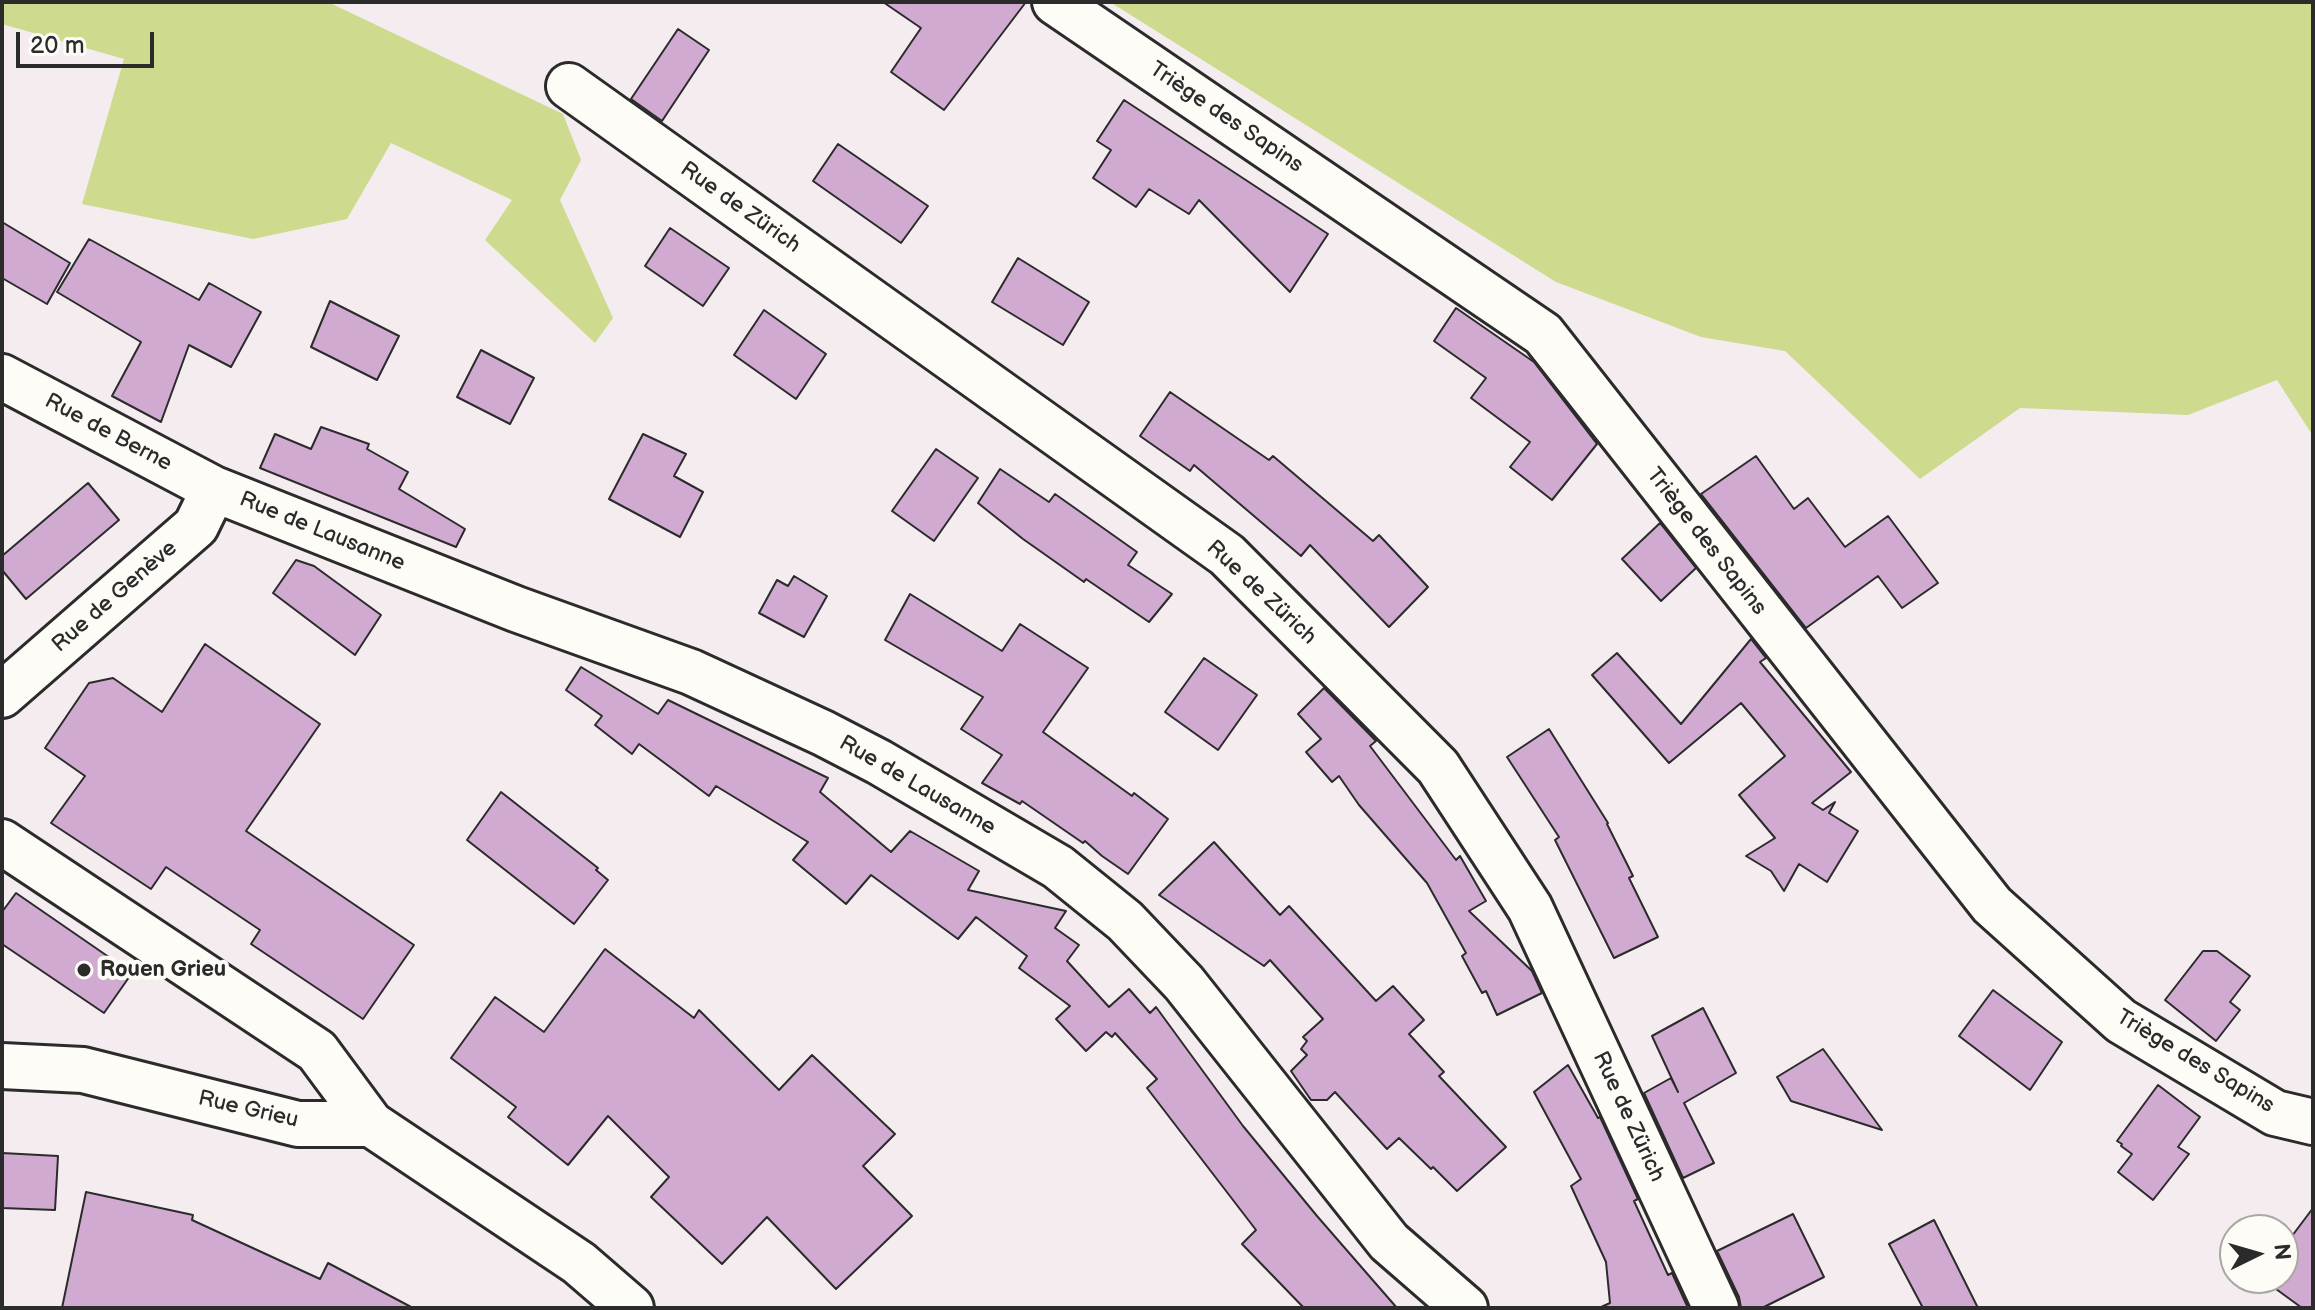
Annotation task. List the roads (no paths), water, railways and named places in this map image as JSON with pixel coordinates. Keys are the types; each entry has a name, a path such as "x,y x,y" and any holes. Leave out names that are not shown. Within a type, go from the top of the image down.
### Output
{"street":[{"name":"Triège des Sapins","path":"1055,2 1543,334 1992,905 2121,1021 2275,1113 2313,1122"},
{"name":"Rue de Zürich","path":"569,86 1227,555 1438,767 1530,908 1716,1308"},
{"name":"Rue de Berne","path":"2,377 214,489"},
{"name":"Rue de Genève","path":"2,695 196,526 214,489"},
{"name":"Rue de Lausanne","path":"214,489 516,609 691,672 865,755 1058,867 1125,921 1184,983 1389,1242 1465,1308"},
{"path":"2,842 317,1051 371,1124 579,1263 631,1308"},
{"name":"Rue Grieu","path":"2,1066 83,1070 298,1124 371,1124"}],"place":[{"name":"Rouen Grieu","path":"84,970"}]}
